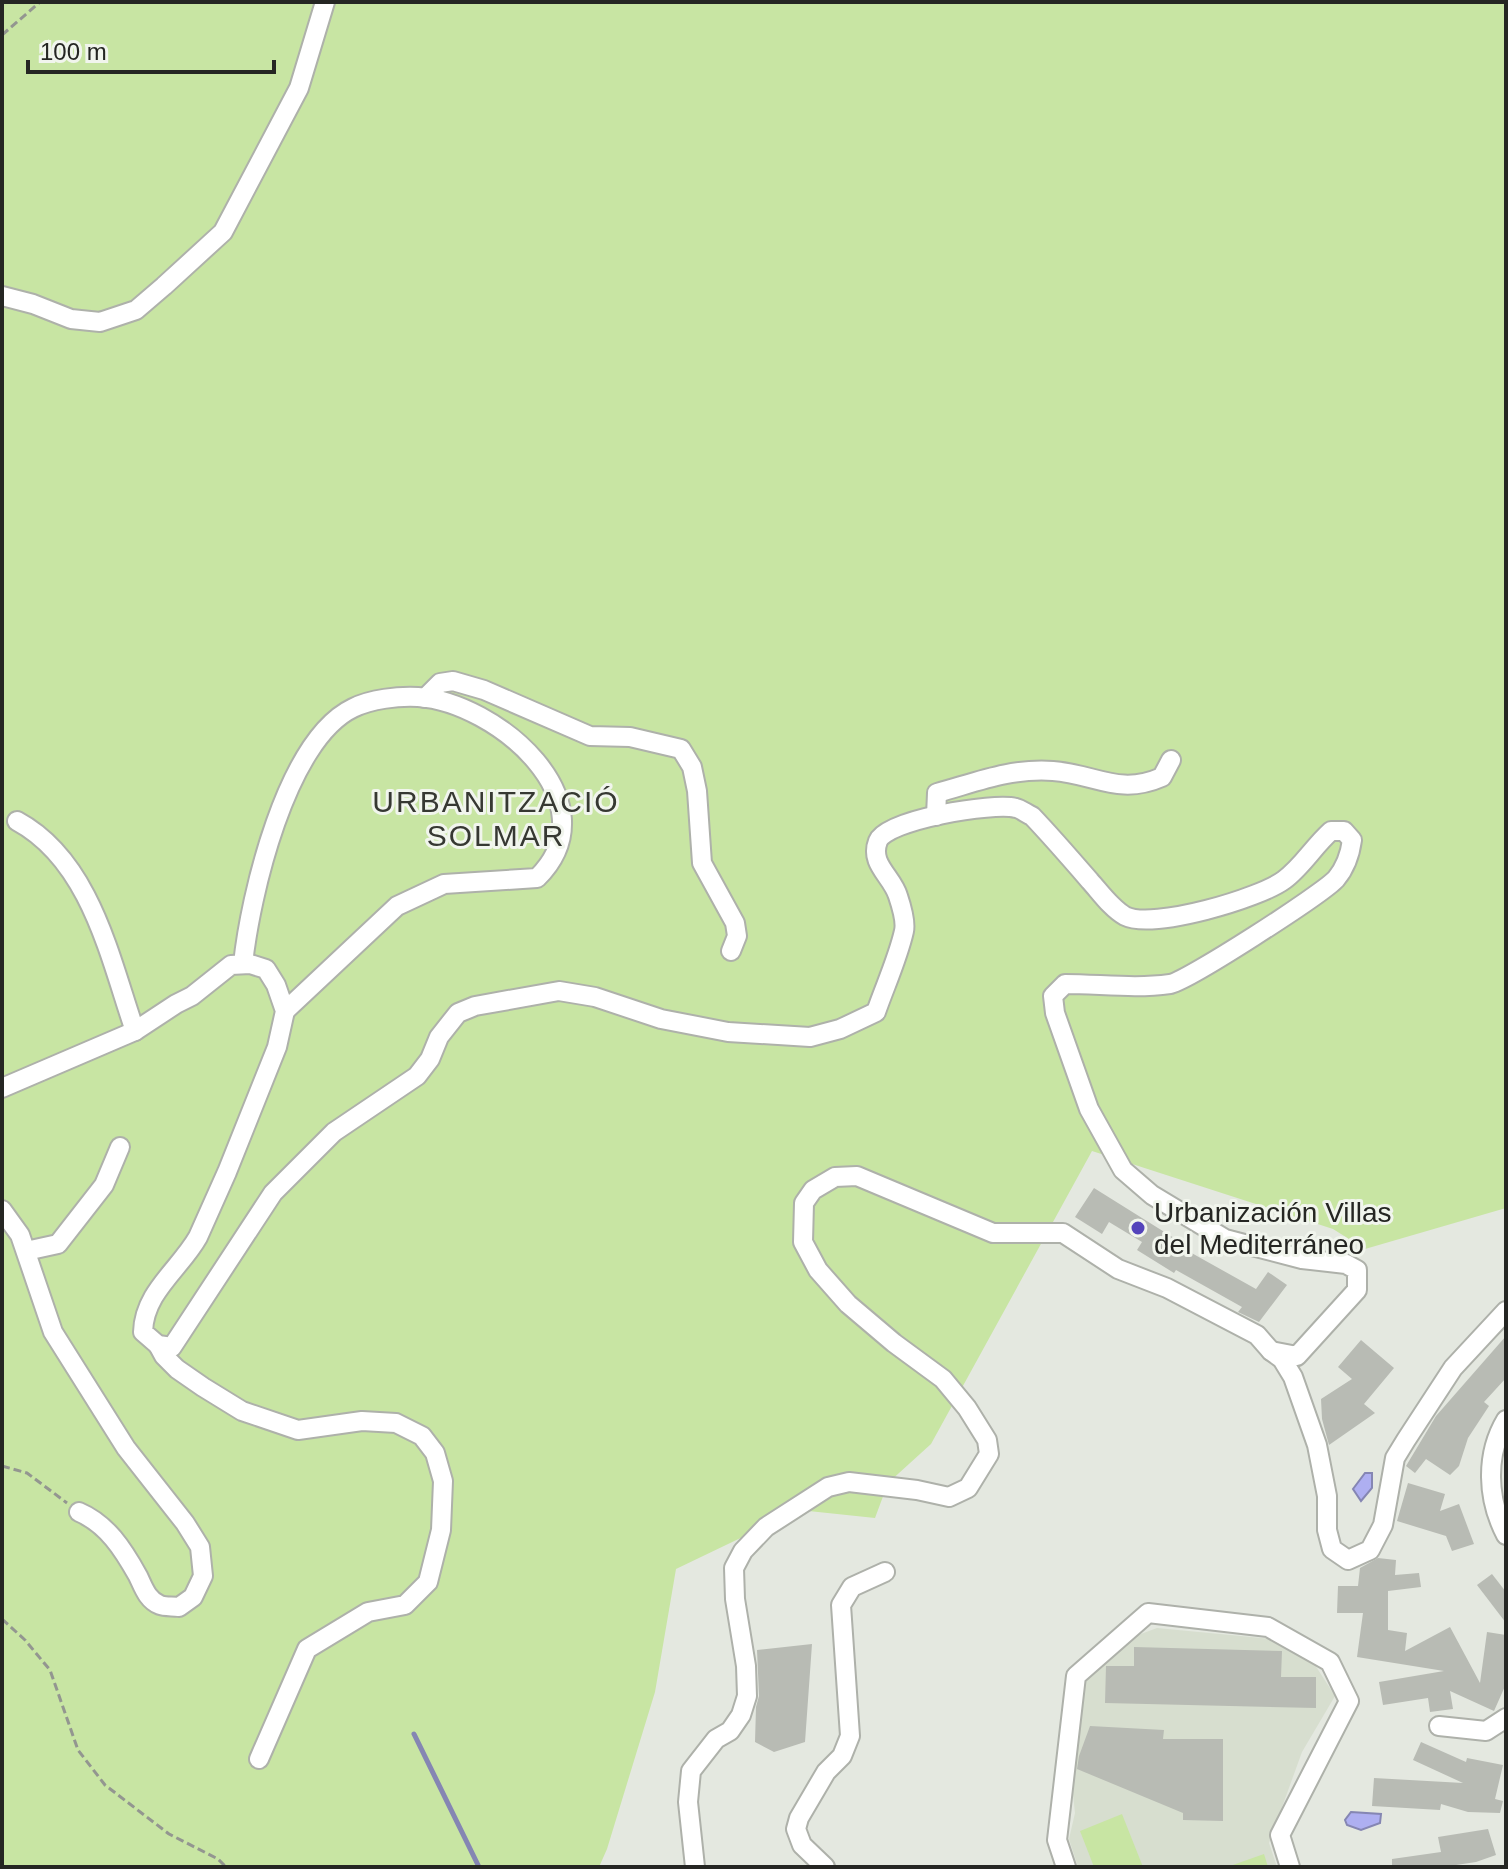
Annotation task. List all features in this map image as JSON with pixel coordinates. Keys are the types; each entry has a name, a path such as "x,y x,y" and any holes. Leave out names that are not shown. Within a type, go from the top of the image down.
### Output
{"street":[{"path":"2,296 71,319 100,322 136,310 164,286 223,232 299,88 325,2"},
{"path":"425,698 440,683 453,681 484,690 590,736 630,737 681,749 692,767 697,791 702,863 735,923 737,936 731,951"},
{"path":"243,964 255,884 294,774 317,738 351,709 383,700 425,698 467,710 539,763 557,791 562,820 560,841 552,863 537,878 444,884 397,906 285,1011"},
{"path":"936,816 937,793 985,777 1054,771 1139,786 1162,777 1171,760"},
{"path":"158,1345 172,1347 273,1193 334,1132 417,1076 430,1059 439,1037 458,1013 475,1006 559,991 595,997 661,1019 728,1032 810,1037 840,1029 876,1012 905,928 898,893 881,870 875,852 879,838 888,830 936,816 992,807 1016,808 1032,816 1107,901 1126,916 1144,919 1185,916 1263,891 1283,882 1331,831 1344,831 1352,840 1350,857 1336,879 1296,909 1173,984 1065,984 1053,996 1055,1013 1089,1109 1123,1170 1152,1195 1225,1239 1302,1259 1346,1264 1357,1270 1357,1290 1297,1356 1271,1351"},
{"path":"17,821 35,831 69,868 94,913 135,1031"},
{"path":"2,1088 135,1031 192,996 231,965 266,969 276,985 285,1011 277,1047 198,1237 189,1253 151,1299 143,1318 143,1332 177,1369 242,1411 298,1430 362,1421 396,1423 422,1436 435,1453 443,1481 441,1530 428,1582 405,1605 368,1612 307,1649 259,1759"},
{"path":"26,1251 58,1244 104,1185 120,1147"},
{"path":"695,1867 688,1802 691,1771 716,1739 730,1731 741,1715 747,1696 734,1568 743,1551 766,1527 828,1487 849,1482 949,1497 968,1488 989,1454 987,1440 967,1408 943,1379 848,1304 818,1270 803,1242 804,1203 813,1190 835,1177 857,1176 993,1233 1063,1233 1118,1269 1167,1288 1257,1335 1282,1359 1293,1377 1317,1445 1327,1496 1327,1530 1332,1549 1348,1560 1370,1550 1383,1525 1395,1458 1406,1440 1453,1368 1506,1311"},
{"path":"2,1210 20,1235 53,1332 126,1448 200,1547 203,1576 193,1597 179,1607 159,1605 146,1594 109,1532 95,1519 79,1512"},
{"path":"1506,1420 1492,1461 1489,1481 1499,1522 1506,1535"},
{"path":"825,1867 802,1845 796,1829 799,1818 826,1772 842,1756 850,1736 841,1605 852,1587 885,1572"},
{"path":"1066,1867 1057,1840 1076,1676 1148,1613 1268,1627 1330,1662 1349,1701 1280,1835 1290,1867"},
{"path":"1439,1726 1486,1731 1506,1718"}],"path":[{"path":"2,35 40,2"},
{"path":"2,1466 27,1473 79,1512"},
{"path":"2,1619 50,1670 78,1750 105,1785 169,1834 218,1859 226,1867"}],"shaded area":[{"path":"1157,1628 1273,1639 1315,1665 1335,1696 1302,1752 1269,1843 1277,1867 1078,1867 1069,1839 1075,1813 1071,1776 1085,1676 1133,1637"}],"green space":[{"path":"2,2 1506,2 1506,1208 1365,1249 1333,1229 1092,1151 931,1444 888,1483 875,1518 799,1510 676,1569 655,1692 599,1867 2,1867"},
{"path":"1122,1814 1143,1867 1094,1867 1080,1831"},
{"path":"1264,1854 1268,1867 1227,1867"}],"water":[{"path":"1365,1473 1372,1473 1372,1488 1361,1501 1353,1489"},
{"path":"1351,1812 1381,1814 1380,1823 1361,1830 1347,1825 1345,1820"}],"building":[{"path":"1094,1188 1190,1248 1188,1251 1256,1289 1268,1272 1287,1285 1259,1322 1238,1312 1242,1307 1176,1270 1174,1273 1137,1250 1142,1242 1109,1222 1102,1234 1075,1217"},
{"path":"1506,1336 1506,1378 1484,1402 1489,1406 1468,1438 1459,1466 1450,1475 1426,1459 1415,1473 1406,1466 1436,1416"},
{"path":"1361,1340 1394,1368 1364,1404 1375,1413 1329,1445 1322,1419 1321,1399 1352,1379 1338,1367"},
{"path":"1408,1483 1445,1494 1440,1511 1459,1504 1474,1544 1452,1551 1446,1536 1397,1521"},
{"path":"1378,1558 1396,1560 1395,1575 1419,1573 1421,1587 1388,1591 1388,1630 1407,1633 1405,1651 1450,1627 1480,1683 1487,1632 1506,1635 1506,1684 1494,1711 1450,1691 1453,1709 1430,1712 1428,1698 1383,1705 1379,1682 1444,1671 1357,1657 1363,1613 1337,1613 1338,1586 1358,1586 1360,1568"},
{"path":"1492,1574 1506,1592 1506,1623 1477,1585"},
{"path":"812,1644 805,1742 774,1752 755,1742 759,1696 757,1650"},
{"path":"1134,1647 1282,1651 1281,1677 1316,1677 1316,1708 1105,1703 1106,1666 1134,1666"},
{"path":"1090,1726 1164,1730 1163,1739 1223,1739 1223,1821 1183,1820 1183,1813 1077,1769"},
{"path":"1421,1742 1466,1762 1467,1758 1503,1765 1495,1799 1503,1801 1500,1813 1468,1812 1441,1804 1440,1810 1372,1806 1374,1778 1463,1783 1413,1760"},
{"path":"1488,1829 1496,1855 1476,1862 1443,1867 1392,1867 1392,1859 1441,1852 1438,1837"}],"waterway":[{"path":"414,1734 479,1867"}],"place":[{"name":"Urbanización Villas del Mediterráneo","path":"1138,1228"}],"district":[{"name":"URBANITZACIÓ SOLMAR","path":"496,818"}]}
